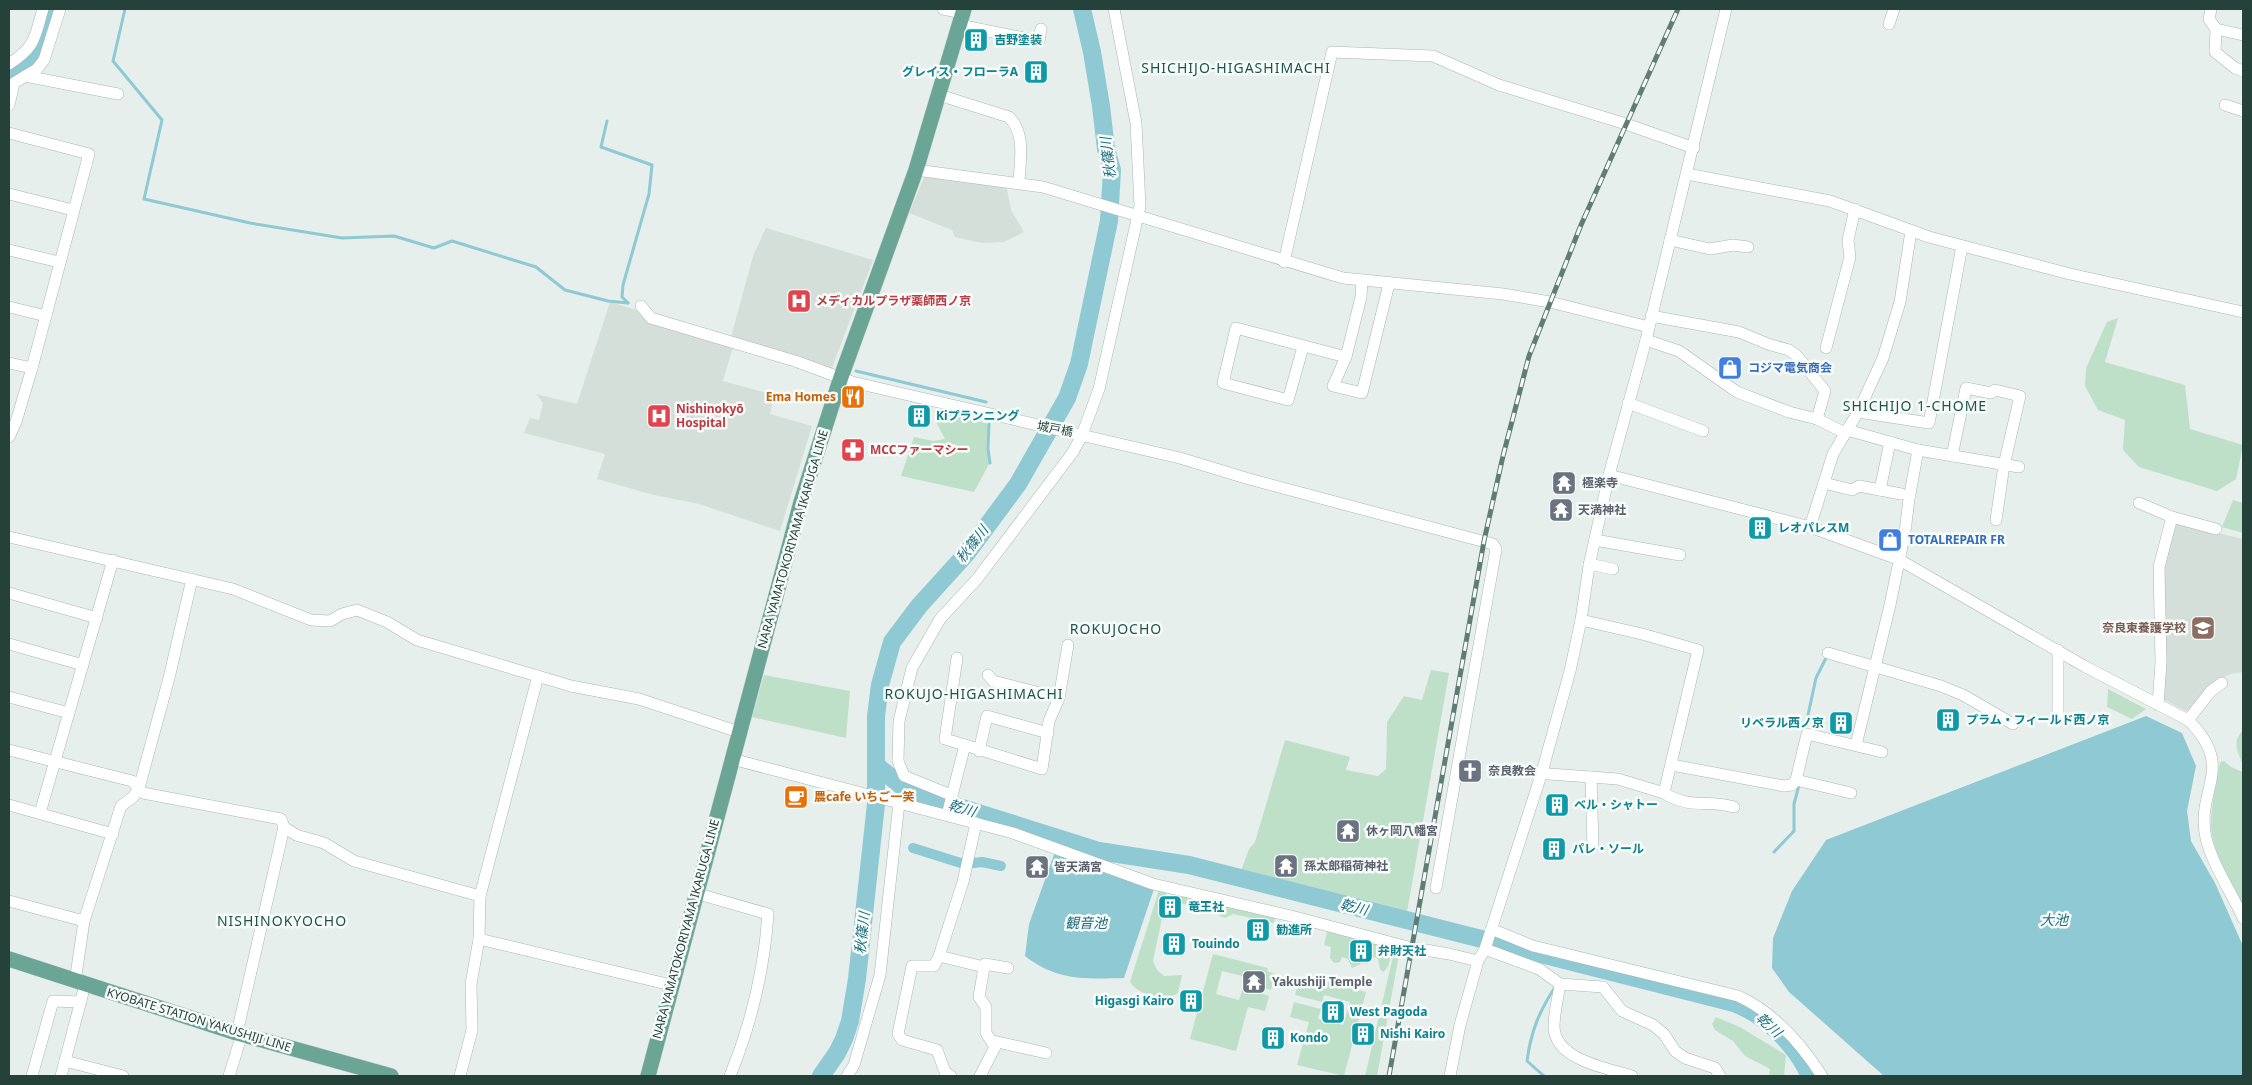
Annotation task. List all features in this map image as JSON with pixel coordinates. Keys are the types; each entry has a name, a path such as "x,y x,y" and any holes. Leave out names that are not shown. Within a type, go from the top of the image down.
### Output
{"main road":[{"name":"NARA YAMATOKORIYAMA IKARUGA LINE","path":"648,1076 738,732 801,502 841,377 916,170 962,16"},
{"name":"KYOBATE STATION YAKUSHIJI LINE","path":"9,959 240,1034 392,1076"}],"street":[{"path":"9,64 26,52 32,43 43,9"},
{"path":"9,105 14,83 38,69 44,60 60,9"},
{"path":"943,9 1040,40"},
{"path":"952,796 904,776 898,761 899,721 912,668 940,619 977,579 1061,470 1081,435 1099,389 1134,215 1140,206 1136,123 1114,9"},
{"path":"1450,1076 1460,1025 1478,961 1485,949 1542,772 1570,671 1581,620 1589,564 1608,475 1646,340 1694,148 1726,9"},
{"path":"1889,24 1894,9"},
{"path":"2211,9 2209,19 2216,29 2214,47 2218,56 2243,71"},
{"path":"2216,29 2243,35"},
{"path":"1284,262 1332,52 1433,56 1498,85 1626,124 1694,148"},
{"path":"25,76 118,94"},
{"path":"939,95 1009,117 1017,125 1020,135 1019,182"},
{"path":"2225,105 2243,111"},
{"path":"9,133 89,154 32,368 12,421 9,437"},
{"path":"916,170 926,173 1019,182 1086,198 1284,262 1342,278 1503,294 1550,302 1649,328"},
{"path":"1687,174 1799,194 1854,208 1911,231 1962,246 2107,283 2243,312"},
{"path":"9,194 73,210"},
{"path":"1826,348 1850,257 1848,240 1854,208"},
{"path":"1810,527 1833,454 1858,412 1883,358 1900,302 1911,231"},
{"path":"1670,240 1710,249 1733,245 1748,247"},
{"path":"1858,412 1928,423 1962,246"},
{"path":"9,250 59,262"},
{"path":"1362,280 1361,297 1346,357 1333,386 1362,393 1388,284"},
{"name":"城戸橋","path":"641,306 651,318 795,360 841,377 1031,425 1180,458 1249,480 1493,544 1496,549 1436,888"},
{"path":"9,307 46,316"},
{"path":"1652,316 1739,332 1789,350 1797,356 1825,390 1817,420"},
{"path":"1303,348 1288,400 1223,383 1236,328 1303,348 1346,357"},
{"path":"1646,340 1679,351 1737,392 1789,412 1846,431 1918,450 2018,468"},
{"path":"9,363 32,368"},
{"path":"1952,456 1966,388 1991,393 1995,390 2020,396 2004,465 1996,520"},
{"path":"1628,403 1703,431"},
{"path":"1880,490 1890,442"},
{"path":"1856,745 1877,666 1905,532 1918,450"},
{"path":"1608,475 1810,527 1898,559 2058,650 2188,720 2200,732 2212,755 2211,780 2204,823 2207,841 2243,918"},
{"path":"1824,483 1852,490 1859,486 1901,494"},
{"path":"2139,503 2172,518 2216,529"},
{"path":"2158,705 2161,662 2159,567 2172,518"},
{"path":"9,537 233,589 311,620 330,621 342,614 358,610 387,622 417,640 571,686 639,699 738,732"},
{"path":"1595,540 1680,555"},
{"path":"40,813 113,560"},
{"path":"1589,564 1613,569"},
{"path":"61,1076 81,1002 80,983 84,921 121,806 133,797 139,788 169,678 192,579"},
{"path":"9,593 97,618"},
{"path":"1581,620 1642,634 1698,650 1664,793"},
{"path":"9,644 83,665"},
{"path":"957,658 945,739 1042,769 1049,721 1059,698 1068,645"},
{"path":"2058,650 2058,715"},
{"path":"1828,653 1877,666 1955,692 2013,724"},
{"path":"988,675 993,681 1059,698"},
{"path":"460,1076 472,1030 470,984 479,939 480,896 538,676"},
{"path":"2188,720 2211,691 2222,683"},
{"path":"9,697 69,713"},
{"path":"979,750 987,716 1048,733"},
{"path":"1672,765 1784,786 1792,785 1796,780 1807,734 1882,752"},
{"path":"947,815 965,746"},
{"path":"9,750 132,781 143,793 280,820 284,828 296,835 324,844 354,860 480,896"},
{"path":"732,759 1013,833 1153,884 1291,916 1408,947 1478,961"},
{"path":"1542,772 1618,779 1664,793 1686,803 1698,805 1720,803 1734,807"},
{"path":"1591,777 1593,846"},
{"path":"1796,780 1851,793"},
{"path":"847,1076 854,1065 880,975 899,803"},
{"path":"9,805 113,834"},
{"path":"951,1076 945,1072 937,1050 902,1040 898,1034 912,966 934,966 939,956 963,882 976,823"},
{"path":"229,1076 240,1034 284,828"},
{"path":"696,893 768,914 765,957 758,994 744,1043 730,1076"},
{"path":"9,901 84,921"},
{"path":"1491,929 1533,946 1738,996 1754,1003 1808,1053 1822,1076"},
{"path":"479,939 671,985"},
{"path":"1485,949 1539,969 1560,984 1603,987 1622,1011 1630,1017 1653,1025 1664,1034 1675,1051 1685,1058 1715,1068 1720,1076"},
{"path":"939,956 984,967 988,964 1008,968"},
{"path":"980,1076 995,1047 993,1041 986,1033 986,1007 980,998 984,967"},
{"path":"1560,984 1554,1028 1562,1046 1595,1066 1632,1076"},
{"path":"32,1076 53,1001 81,1002"},
{"path":"993,1041 1046,1053"},
{"path":"65,1061 123,1076"}],"shaded area":[{"path":"926,173 1006,184 1011,210 1024,232 1004,242 982,243 955,237 952,230 909,213"},
{"name":"メディカルプラザ薬師西ノ京","path":"766,228 873,260 830,373 730,341 753,256"},
{"name":"Nishinokyō Hospital","path":"610,302 636,310 647,321 670,330 733,347 723,381 774,395 770,414 812,426 780,531 699,504 654,495 597,479 605,454 524,433 530,418 539,420 543,403 536,394 577,404"},
{"name":"奈良東養護学校","path":"2176,523 2243,539 2243,672 2230,674 2214,682 2190,710 2186,711 2163,699 2162,563"}],"green space":[{"path":"2118,318 2105,362 2185,385 2190,429 2243,445 2236,479 2217,491 2139,467 2123,450 2125,420 2098,410 2085,386 2086,368 2107,322"},
{"path":"934,410 989,424 988,449 990,462 974,492 901,476 914,437 933,441 945,439 936,422"},
{"path":"2233,500 2243,503 2243,533 2222,527"},
{"path":"1431,670 1449,673 1407,912 1241,871 1249,849 1255,842 1285,740 1350,757 1346,770 1378,776 1386,769 1387,722 1404,696 1422,700"},
{"path":"764,675 850,691 846,738 752,717"},
{"path":"2108,689 2146,709 2132,719 2107,707"},
{"path":"2243,730 2243,765 2237,750 2237,742"},
{"path":"2224,761 2231,767 2243,772 2243,906 2221,863 2212,835 2213,799 2220,762"},
{"path":"1159,890 1166,892 1166,899 1153,961 1157,970 1164,976 1182,975 1178,993 1167,999 1147,994 1137,989 1130,982"},
{"path":"1176,894 1276,915 1274,923 1233,914 1225,918 1212,908 1177,903"},
{"path":"1328,928 1393,947 1388,967 1383,972 1380,969 1378,959 1375,957 1370,959 1367,964 1363,963 1352,968 1348,959 1342,957 1340,962 1334,963 1330,958 1331,947 1324,945"},
{"path":"1395,948 1400,949 1377,1076 1365,1076"},
{"path":"1213,954 1268,968 1267,971 1275,974 1271,990 1245,983 1246,977 1222,971 1216,994 1239,1000 1243,988 1269,996 1265,1011 1248,1007 1236,1051 1190,1039"},
{"path":"1311,978 1366,992 1344,1076 1297,1065 1309,1022 1290,1017 1294,1002 1321,1009 1318,1019 1343,1025 1350,1002 1324,995 1322,1002 1295,995 1300,979 1310,982"},
{"path":"1716,1017 1740,1027 1786,1055 1784,1076 1769,1076 1770,1069 1745,1056 1733,1041 1715,1030 1712,1024"}],"water":[{"name":"大池","path":"2146,716 2182,733 2196,766 2187,811 2191,841 2215,883 2243,946 2243,1076 1884,1076 1789,992 1772,968 1773,938 1792,891 1826,840"},
{"name":"観音池","path":"1055,852 1154,889 1124,978 1072,977 1048,970 1025,956 1029,924"}],"waterway":[{"path":"9,72 37,53 52,9"},
{"path":"125,9 113,61 162,120 144,199 250,223 342,238 394,236 434,248 452,241 536,267 565,290 608,301 628,303"},
{"name":"秋篠川","path":"821,1076 844,1039 850,1021 857,979 876,804 876,716 880,685 892,642 919,606 967,553 1018,484 1067,398 1079,364 1109,221 1112,170 1106,149 1092,52 1082,9"},
{"path":"607,121 601,147 652,165 649,194 623,285 622,297 628,303"},
{"path":"856,371 986,402"},
{"path":"989,424 988,449 990,463"},
{"path":"1805,729 1816,678 1827,656"},
{"name":"乾川","path":"877,766 904,788 924,796 1099,851 1189,865 1734,1003 1757,1015 1779,1032 1797,1053 1810,1076"},
{"path":"1774,852 1794,831 1794,804 1799,785"},
{"path":"913,848 964,864 982,862 1001,866"},
{"path":"1544,1076 1527,1061 1536,1022 1555,987"}],"railway":[{"path":"1389,1076 1484,541 1503,456 1529,356 1581,225 1678,9"}],"place":[{"name":"吉野塗装","path":"976,40"},
{"name":"グレイス・フローラA","path":"1036,72"},
{"name":"メディカルプラザ薬師西ノ京","path":"799,301"},
{"name":"コジマ電気商会","path":"1730,368"},
{"name":"Ema Homes","path":"853,397"},
{"name":"Nishinokyō Hospital","path":"659,416"},
{"name":"Kiプランニング","path":"919,416"},
{"name":"MCCファーマシー","path":"853,450"},
{"name":"極楽寺","path":"1564,483"},
{"name":"天満神社","path":"1561,510"},
{"name":"レオパレスM","path":"1760,528"},
{"name":"TOTALREPAIR FR","path":"1890,540"},
{"name":"奈良東養護学校","path":"2203,628"},
{"name":"プラム・フィールド西ノ京","path":"1948,720"},
{"name":"リベラル西ノ京","path":"1841,723"},
{"name":"奈良教会","path":"1470,771"},
{"name":"農cafe いちご一笑","path":"796,797"},
{"name":"ベル・シャトー","path":"1557,805"},
{"name":"休ヶ岡八幡宮","path":"1348,831"},
{"name":"パレ・ソール","path":"1554,849"},
{"name":"孫太郎稲荷神社","path":"1286,866"},
{"name":"皆天満宮","path":"1037,867"},
{"name":"竜王社","path":"1170,907"},
{"name":"勧進所","path":"1258,930"},
{"name":"Touindo","path":"1174,944"},
{"name":"弁財天社","path":"1361,951"},
{"name":"Yakushiji Temple","path":"1254,982"},
{"name":"Higasgi Kairo","path":"1191,1001"},
{"name":"West Pagoda","path":"1333,1012"},
{"name":"Nishi Kairo","path":"1363,1034"},
{"name":"Kondo","path":"1273,1038"}],"district":[{"name":"SHICHIJO-HIGASHIMACHI","path":"1236,68"},
{"name":"SHICHIJO 1-CHOME","path":"1915,406"},
{"name":"ROKUJOCHO","path":"1116,629"},
{"name":"ROKUJO-HIGASHIMACHI","path":"974,694"},
{"name":"NISHINOKYOCHO","path":"282,921"}]}
